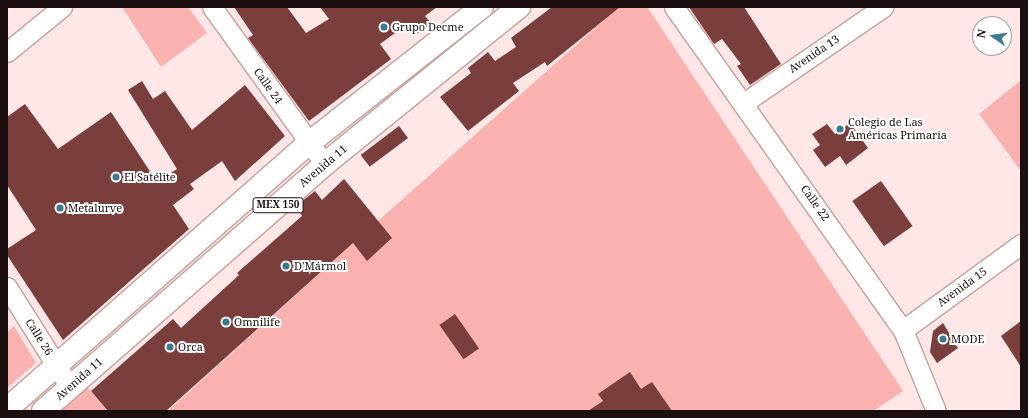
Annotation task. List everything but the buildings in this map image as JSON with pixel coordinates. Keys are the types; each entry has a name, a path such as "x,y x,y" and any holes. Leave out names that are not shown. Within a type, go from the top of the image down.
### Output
{"main road":[{"name":"Avenida 11","path":"43,411 325,164 519,7"},
{"name":"MEX 150","path":"7,409 56,364 309,143 475,12"},
{"path":"475,12 482,36"},
{"path":"144,288 160,309"}],"street":[{"path":"7,52 62,7"},
{"name":"Calle 24","path":"212,7 325,164"},
{"name":"Calle 22","path":"674,7 745,102 903,330 936,411"},
{"name":"Avenida 13","path":"745,102 883,7"},
{"name":"Avenida 15","path":"903,330 1021,244"},
{"name":"Calle 26","path":"7,286 70,387"}],"shaded area":[{"path":"122,7 188,7 207,33 161,67"},
{"path":"619,7 647,7 903,391 873,411 168,411 353,243 367,260 392,239 378,221"},
{"path":"1021,80 1021,171 979,114"},
{"path":"14,326 36,363 7,388 7,332"},
{"path":"86,386 108,411 58,411"}],"place":[{"name":"Grupo Decme","path":"384,27"},
{"name":"Colegio de Las Américas Primaria","path":"840,129"},
{"name":"El Satélite","path":"116,177"},
{"name":"Metalurve","path":"60,208"},
{"name":"D'Mármol","path":"286,266"},
{"name":"Omnilife","path":"226,322"},
{"name":"MODE","path":"943,339"},
{"name":"Orca","path":"170,347"}]}
